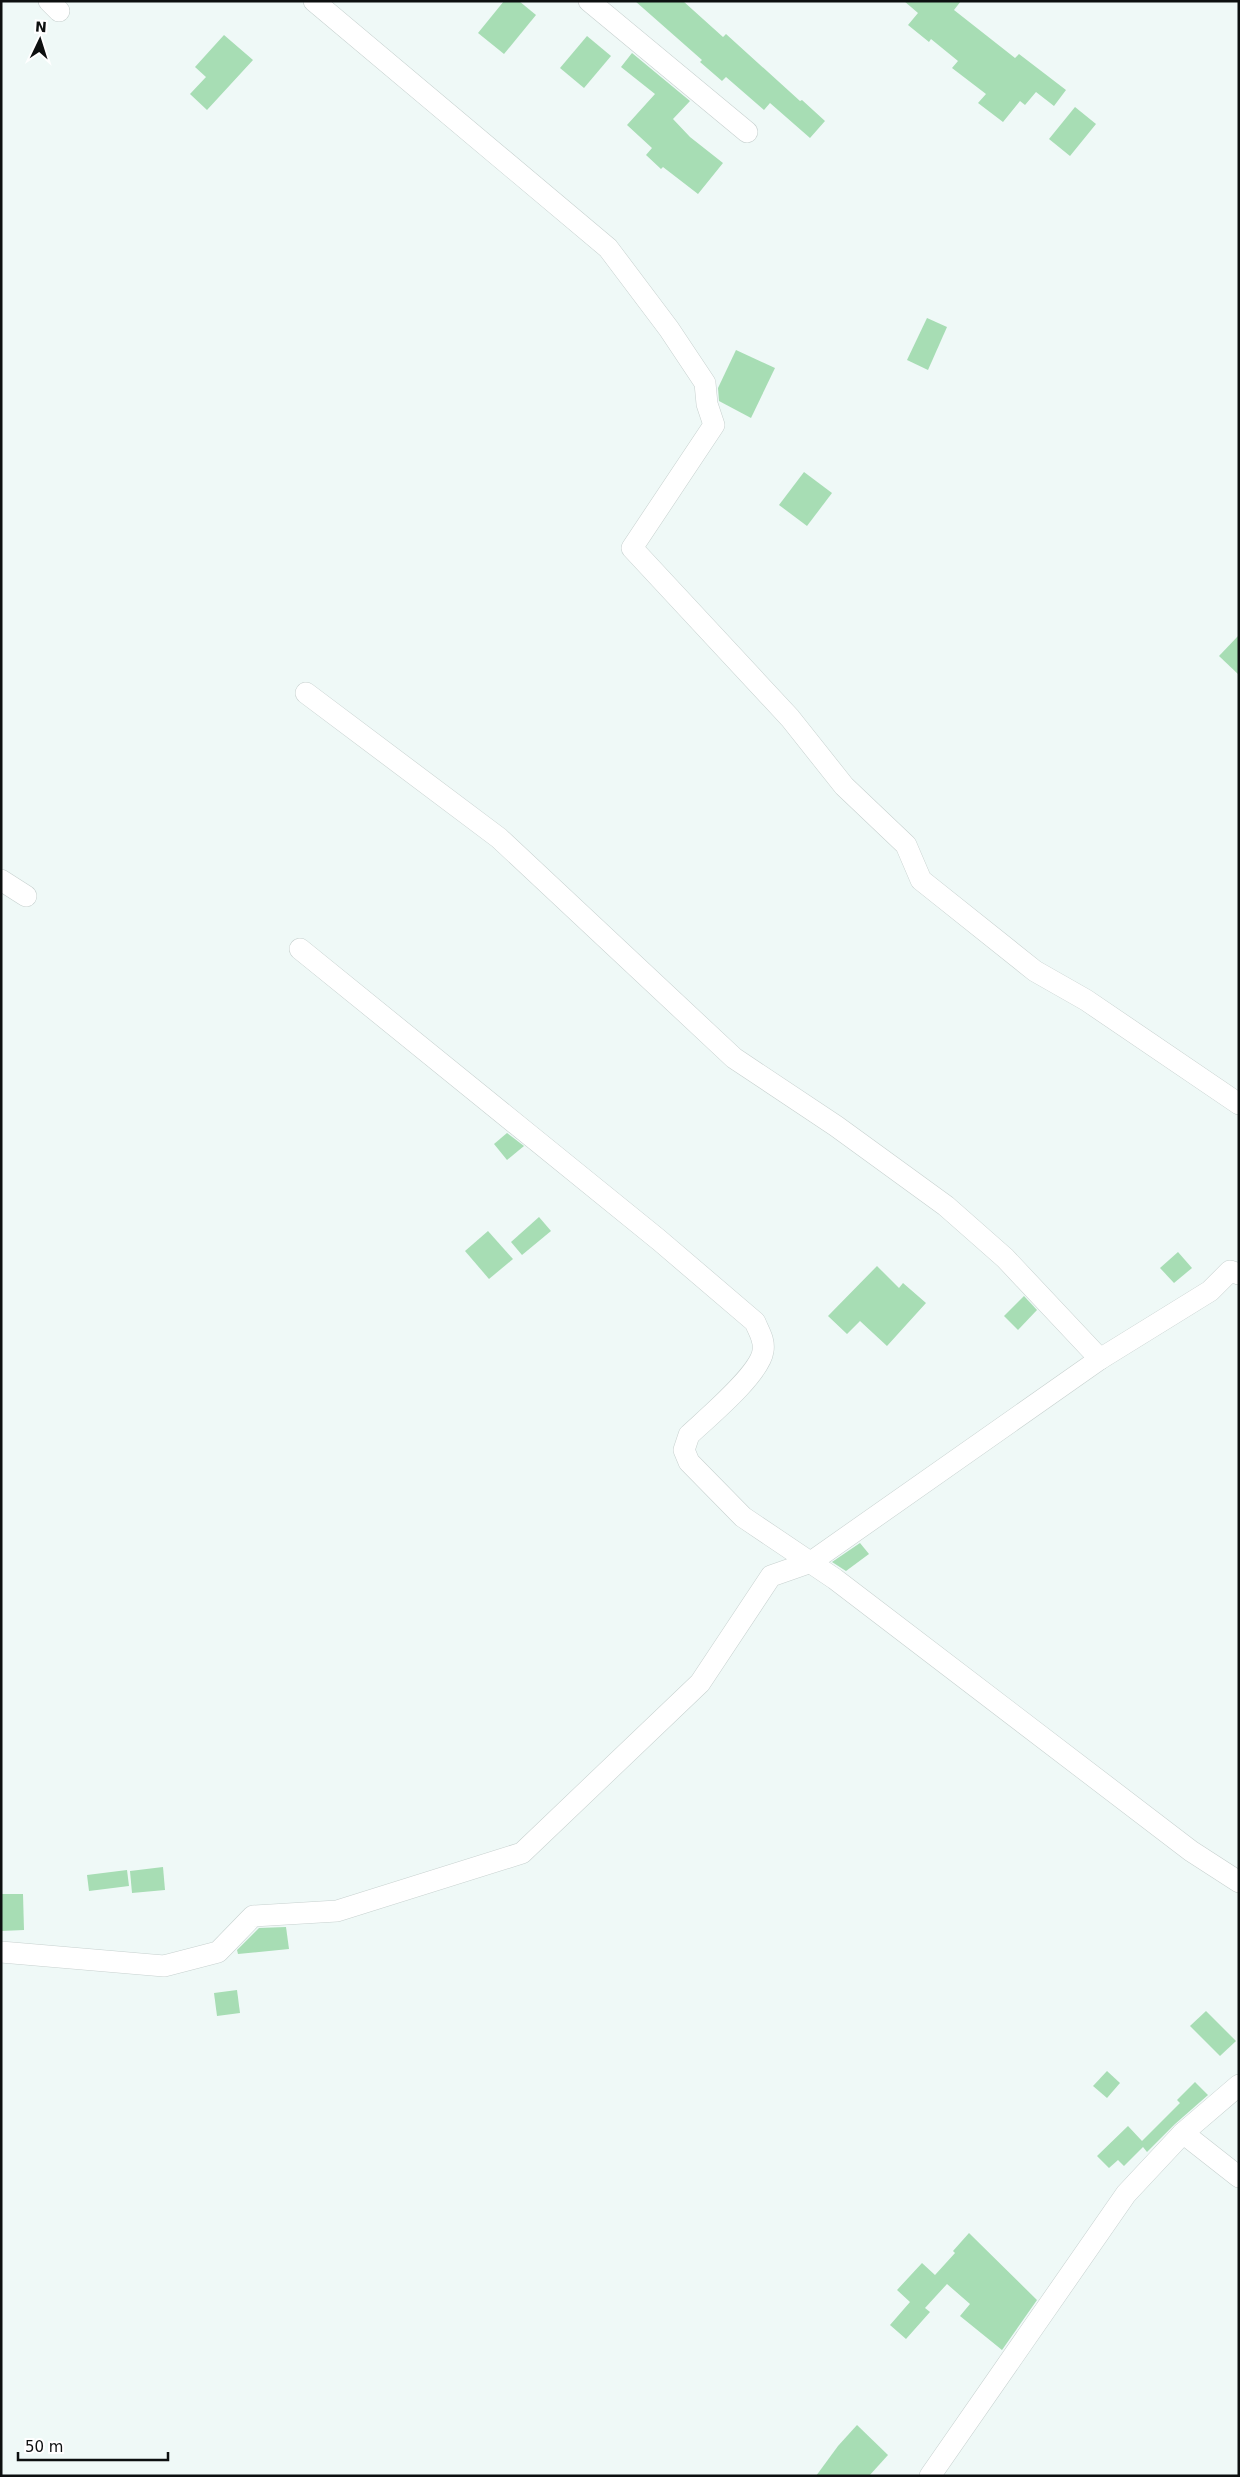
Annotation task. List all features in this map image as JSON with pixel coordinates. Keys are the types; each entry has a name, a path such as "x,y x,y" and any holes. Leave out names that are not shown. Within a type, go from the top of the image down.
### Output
{"street":[{"path":"314,1 608,248 669,329 705,383 707,404 714,425 632,548 790,718 844,786 906,845 921,880 1035,971 1086,1000 1239,1104"},
{"path":"589,1 747,132"},
{"path":"306,693 499,838 734,1058 836,1126 946,1206 1005,1258 1100,1359"},
{"path":"1,880 26,896"},
{"path":"300,949 660,1240 755,1322 764,1340 763,1352 757,1369 689,1436 684,1450 689,1462 743,1517 811,1562 1191,1851 1239,1882"},
{"path":"1,1952 164,1966 218,1952 253,1916 336,1911 522,1853 700,1683 771,1576 811,1562 1100,1359 1210,1291 1230,1271 1239,1274"},
{"path":"930,2476 1126,2194 1184,2133 1239,2085"},
{"path":"1184,2133 1239,2177"}],"building":[{"path":"504,1 519,1 536,15 504,54 478,33"},
{"path":"635,1 683,1 723,37 726,34 825,121 810,138 770,103 764,110 726,77 722,81 700,62 702,60"},
{"path":"904,1 961,1 954,10 1015,58 1019,54 1066,90 1054,106 1036,92 1025,105 1020,101 1003,122 978,103 986,94 952,68 958,61 931,39 929,42 908,25 918,13"},
{"path":"224,35 253,60 207,110 190,94 206,77 195,67"},
{"path":"587,36 611,56 584,88 560,68"},
{"path":"632,53 690,101 673,119 690,137 723,163 698,194 663,167 661,169 646,155 652,148 627,125 655,94 621,67"},
{"path":"1075,107 1096,124 1070,156 1049,139"},
{"path":"927,318 947,327 928,370 907,360"},
{"path":"736,350 775,368 751,418 719,401 718,388"},
{"path":"804,472 832,493 807,526 779,505"},
{"path":"1239,635 1239,675 1219,656"},
{"path":"507,1133 524,1146 507,1160 494,1144"},
{"path":"539,1217 551,1231 522,1255 511,1242"},
{"path":"488,1231 513,1259 489,1279 465,1251"},
{"path":"1178,1252 1192,1268 1174,1283 1160,1268"},
{"path":"877,1266 899,1288 903,1283 926,1303 887,1346 860,1321 847,1334 828,1316"},
{"path":"1024,1296 1037,1310 1018,1330 1004,1316"},
{"path":"860,1543 869,1554 846,1571 832,1562"},
{"path":"163,1867 165,1890 132,1893 130,1871"},
{"path":"127,1870 129,1886 89,1891 87,1875"},
{"path":"1,1894 23,1894 24,1930 1,1931"},
{"path":"286,1927 289,1949 238,1954 237,1950 259,1928"},
{"path":"237,1990 240,2013 217,2016 214,1993"},
{"path":"1206,2011 1236,2041 1220,2056 1190,2026"},
{"path":"1107,2071 1120,2083 1107,2098 1093,2086"},
{"path":"1195,2082 1208,2095 1147,2152 1143,2147 1124,2166 1118,2160 1109,2168 1097,2156 1128,2126 1142,2141 1180,2103 1177,2100"},
{"path":"969,2233 1037,2300 1002,2350 960,2316 970,2304 947,2284 925,2308 930,2312 906,2339 890,2325 910,2302 897,2290 922,2263 935,2275 955,2253 953,2251"},
{"path":"857,2425 888,2455 869,2476 816,2476 838,2446"}]}
